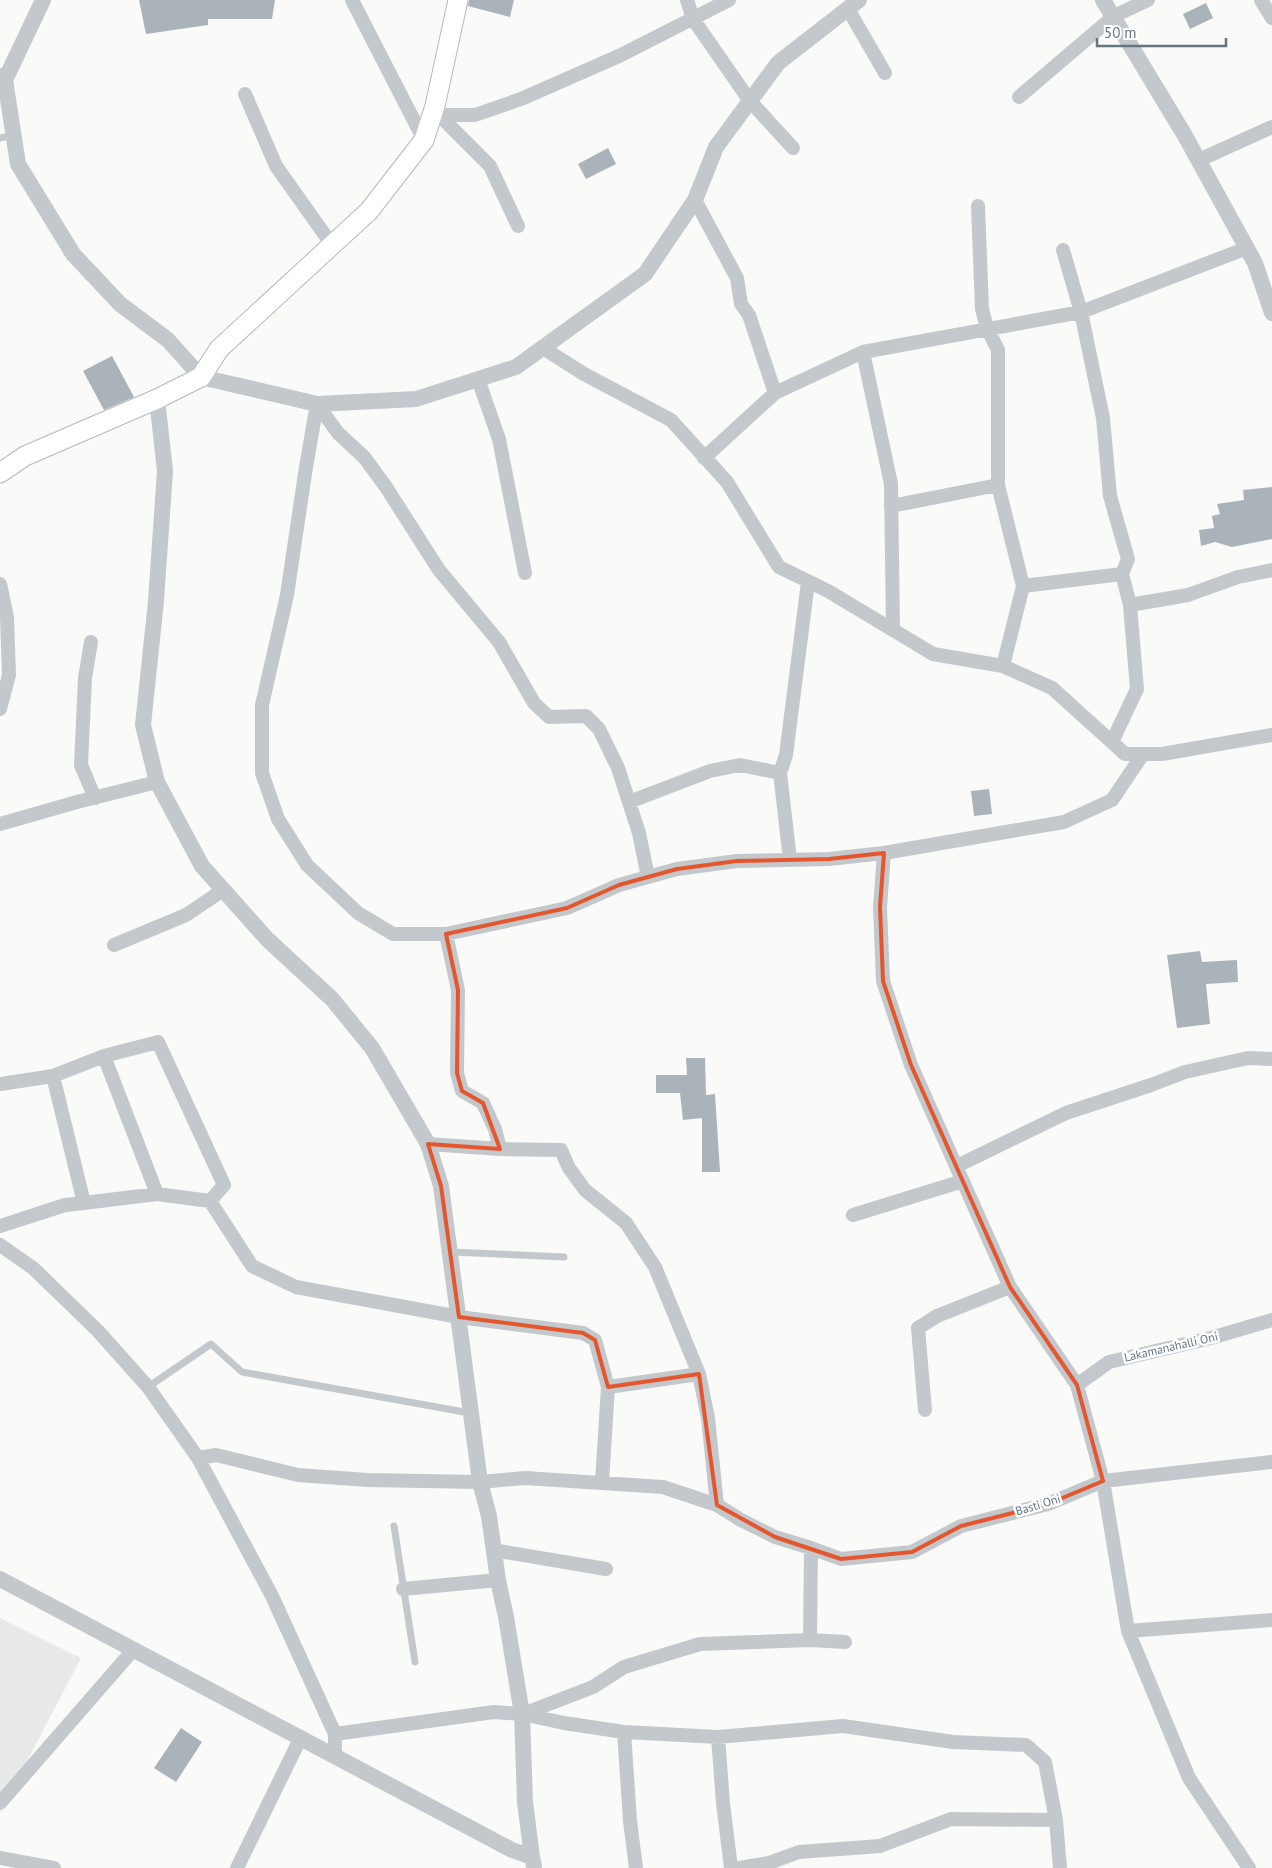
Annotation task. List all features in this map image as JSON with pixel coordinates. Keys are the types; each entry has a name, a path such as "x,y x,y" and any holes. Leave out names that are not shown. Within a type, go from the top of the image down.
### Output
{"main road":[{"path":"0,473 26,456 157,399 201,377 219,349 369,211 424,140 436,115 458,0"}],"street":[{"path":"43,0 2,78 7,136 18,164 73,254 120,304 168,340 201,377 317,404 416,398 516,367 645,274 695,200 716,147 778,63 854,4 885,73"},
{"path":"352,0 424,140"},
{"path":"687,0 693,19 750,101 793,148"},
{"path":"436,115 475,115 521,99 619,56 729,0"},
{"path":"1103,0 1199,160 1247,248 1255,263 1272,313"},
{"path":"1018,97 1114,16 1148,0"},
{"path":"1261,0 1272,18"},
{"path":"245,94 276,166 332,245"},
{"path":"436,115 490,166 518,226"},
{"path":"1199,160 1272,127"},
{"path":"695,200 737,278 742,304 749,315 775,393"},
{"path":"978,206 982,309 987,328 998,350 998,485 1023,586 1003,666"},
{"path":"704,458 775,393 863,352 1081,312 1247,248"},
{"path":"1063,250 1081,312 1103,418 1110,496 1128,559 1122,574 1130,605 1137,689 1112,742"},
{"path":"543,348 584,374 671,420 727,482 779,568 828,591 933,654 1003,666 1052,688 1125,754 1162,754 1272,735"},
{"path":"863,352 891,484 892,630"},
{"path":"478,379 499,439 525,573"},
{"path":"157,399 165,471 156,601 143,725 157,782 202,866 267,939 332,999 372,1048 428,1144 442,1186 480,1482 489,1516 493,1550 522,1714 525,1802 533,1863"},
{"path":"317,404 338,433 364,457 386,487 439,570 499,642 534,703 549,717 586,716 599,729 618,768 639,833 648,877"},
{"path":"317,404 287,595 262,705 262,773 278,819 307,865 358,913 393,934 446,934 567,908 619,885 677,869 737,861 829,859 884,853 1064,822 1112,800 1142,754"},
{"path":"891,506 998,485"},
{"path":"1130,605 1188,594 1238,577 1272,570"},
{"path":"1023,586 1122,574"},
{"path":"790,860 780,773 786,755 808,582"},
{"path":"0,584 8,617 9,675 0,709"},
{"path":"91,642 85,678 81,765 95,798"},
{"path":"629,802 718,770 740,765 780,773"},
{"path":"0,824 157,782"},
{"path":"884,853 880,907 884,981 910,1065 1010,1287 1076,1385 1102,1481 1128,1631 1189,1778 1249,1868"},
{"path":"114,944 186,915 223,890"},
{"path":"446,934 458,990 458,1073 462,1091 483,1103 495,1129 500,1149"},
{"path":"0,1084 53,1076 104,1056 158,1042 224,1185 210,1202"},
{"path":"104,1056 157,1194"},
{"path":"957,1166 1066,1113 1185,1072 1248,1058 1272,1059"},
{"path":"53,1076 84,1203"},
{"path":"428,1144 500,1149 560,1150 569,1168 585,1190 626,1223 655,1267 700,1374 708,1418 717,1505"},
{"path":"852,1214 963,1181"},
{"path":"0,1226 65,1205 157,1194 210,1202 252,1266 296,1288 459,1317 583,1333 595,1340 608,1388 602,1482"},
{"path":"0,1245 34,1268 98,1331 148,1388 198,1458 272,1596 334,1734 335,1755"},
{"path":"925,1410 918,1328 937,1316 1010,1287"},
{"name":"Lakamanahalli Oni","path":"1076,1385 1109,1362 1211,1338 1272,1320"},
{"path":"608,1388 700,1374"},
{"name":"Basti Oni","path":"198,1458 216,1455 298,1475 367,1480 480,1482 526,1478 663,1486 717,1505 741,1520 775,1537 841,1559 912,1552 961,1526 1048,1504 1102,1481 1272,1462"},
{"path":"810,1640 811,1548"},
{"path":"493,1550 606,1569"},
{"path":"0,1579 335,1755 533,1863"},
{"path":"403,1589 498,1580"},
{"path":"1128,1631 1272,1620"},
{"path":"522,1714 593,1686 624,1667 700,1644 810,1640 845,1642"},
{"path":"0,1803 134,1649"},
{"path":"334,1734 494,1712 522,1714 564,1723 624,1732 718,1737 843,1726 953,1742 1026,1746 1045,1762 1056,1820 1060,1868"},
{"path":"624,1732 630,1821 636,1868"},
{"path":"237,1868 301,1737"},
{"path":"718,1737 723,1803 731,1868"},
{"path":"739,1868 769,1863 799,1852 880,1846 951,1819 1056,1820"},
{"path":"0,1858 34,1866 54,1868"}],"lane":[{"path":"451,1252 564,1257"},
{"path":"148,1388 211,1344 242,1372 471,1413"},
{"path":"394,1526 415,1662"}],"highlighted area":[{"path":"884,853 880,907 883,981 911,1065 1010,1287 1077,1385 1103,1481 1048,1504 961,1526 912,1552 841,1559 775,1537 717,1505 699,1374 608,1387 595,1340 583,1333 459,1317 441,1186 428,1144 500,1149 483,1103 462,1091 457,1073 458,990 446,934 567,908 619,885 677,869 737,861 829,859"}],"shaded area":[{"path":"0,1618 81,1658 0,1813"}],"building":[{"path":"139,0 275,0 272,19 208,19 208,25 146,34"},
{"path":"469,0 514,0 510,17 468,6"},
{"path":"1206,3 1213,18 1190,29 1183,14"},
{"path":"608,148 616,164 586,179 578,164"},
{"path":"112,356 134,397 104,410 83,371"},
{"path":"1272,487 1272,539 1232,547 1215,542 1201,546 1199,530 1214,528 1212,516 1220,514 1217,504 1244,500 1243,490"},
{"path":"989,789 992,814 974,816 971,791"},
{"path":"1200,951 1202,962 1237,960 1238,982 1206,984 1210,1024 1177,1028 1167,955"},
{"path":"686,1058 705,1058 706,1095 715,1094 720,1172 702,1172 702,1118 683,1120 680,1093 656,1093 656,1075 687,1075"},
{"path":"181,1728 202,1742 176,1782 154,1768"}]}
